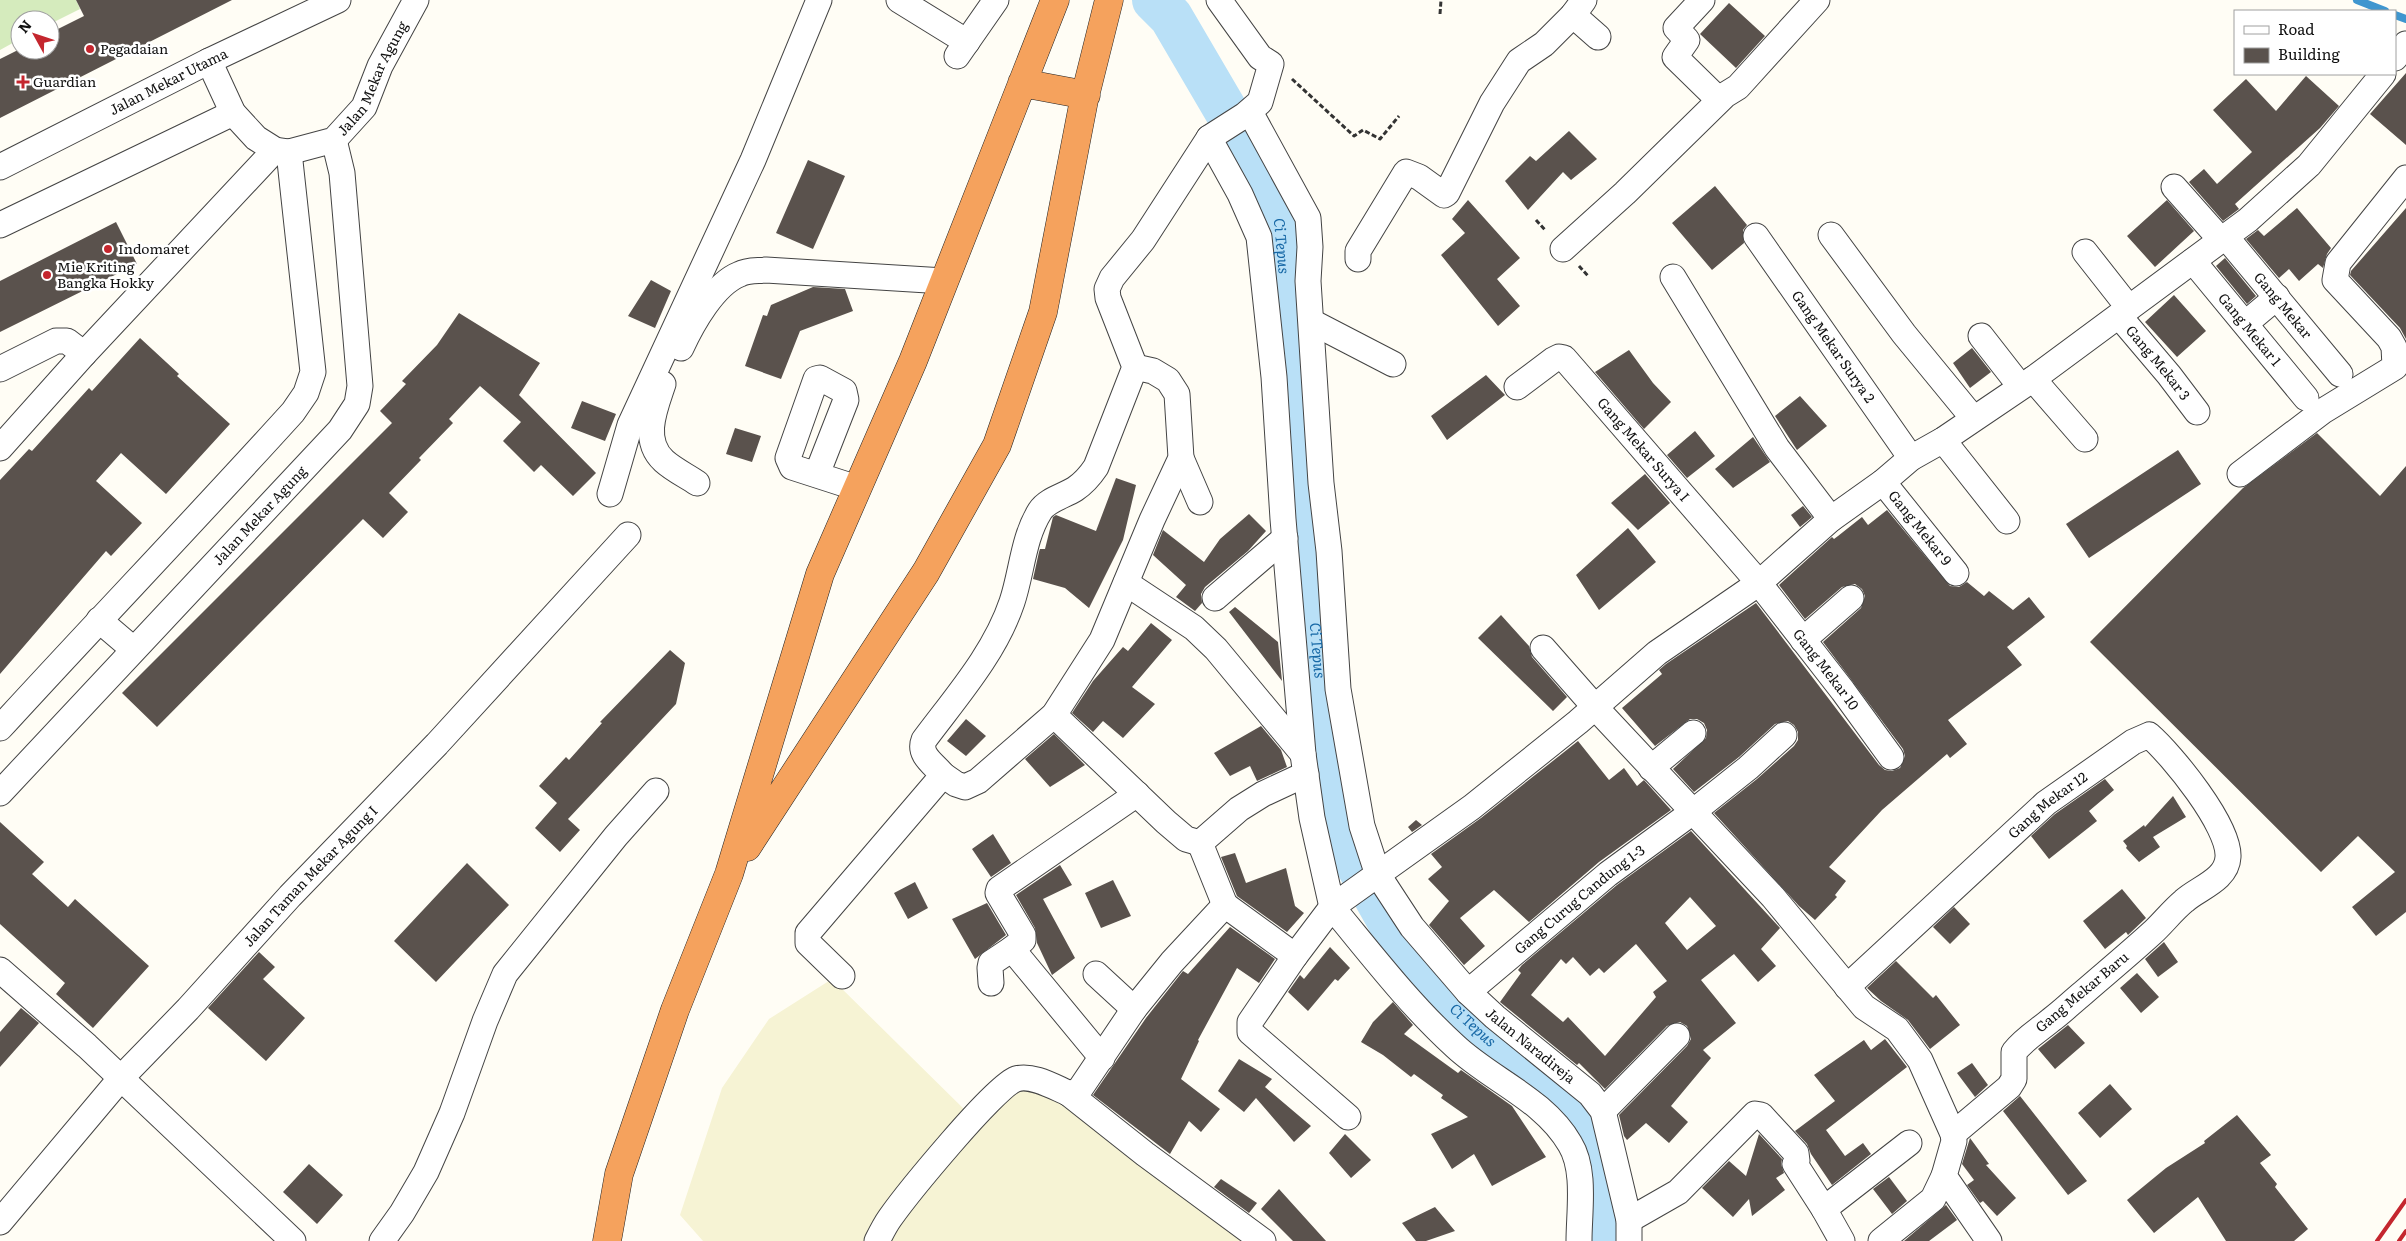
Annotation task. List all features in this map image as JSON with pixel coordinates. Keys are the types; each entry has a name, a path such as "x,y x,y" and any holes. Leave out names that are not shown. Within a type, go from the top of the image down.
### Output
{"highway":[{"path":"607,1241 622,1164 675,1010 729,874 820,574 905,380 1054,0"},
{"path":"729,874 926,572 997,445 1043,312 1086,95 1109,0"},
{"path":"1022,83 1086,95"}],"street":[{"name":"Jalan Mekar Utama","path":"0,167 209,60 338,0"},
{"name":"Jalan Mekar Agung","path":"282,151 334,140 364,107 380,66 416,0"},
{"path":"697,483 663,460 652,442 653,413 683,326 819,0"},
{"path":"899,0 962,49 996,0"},
{"path":"1181,458 1102,640 1054,715 978,781 965,787 956,784 943,775 923,753 921,747 924,740 973,674 1001,628 1012,602 1033,523 1042,508 1086,481 1096,467 1135,367 1106,289 1112,278 1144,240 1213,134 1247,114 1260,102 1271,64 1260,57 1219,0"},
{"path":"1702,0 1676,28 1687,40 1675,57 1719,100"},
{"path":"1563,248 1625,193 1719,100 1738,87 1818,0"},
{"path":"1358,259 1358,251 1406,172 1419,177 1444,195 1447,193 1481,130 1492,103 1519,61 1544,44 1579,8 1598,37"},
{"path":"2396,57 2406,44"},
{"path":"209,60 233,113 256,138 282,151"},
{"path":"1348,1117 1250,1032 1250,1022 1295,956 1336,904 1472,807 1578,722 1594,706 1657,653 1759,583 1831,518 1883,482 1911,458 1943,440 2026,383 2248,220 2310,165 2381,75"},
{"path":"0,225 233,113"},
{"name":"Jalan Naradireja","path":"1247,114 1308,218 1310,247 1308,281 1321,483 1329,551 1338,689 1373,878 1468,992 1495,1017 1590,1094 1602,1111 1629,1231"},
{"path":"1213,134 1259,237 1274,377 1284,538 1304,764 1312,818 1336,904 1401,991 1456,1047 1530,1101 1556,1126 1570,1144 1577,1159 1579,1241"},
{"name":"Jalan Mekar Agung","path":"0,793 340,430 357,404 360,386 342,173 334,140"},
{"path":"0,448 84,354 282,151"},
{"path":"0,728 99,620 188,528 293,412 306,393 313,372 282,151"},
{"path":"2240,474 2323,411 2395,367 2394,347 2389,338 2335,280 2338,263 2406,178"},
{"name":"Gang Mekar","path":"2174,187 2224,238 2277,297 2340,374"},
{"path":"1831,235 1904,334 1973,418"},
{"name":"Gang Mekar Surya 2","path":"1756,236 1911,458"},
{"name":"Gang Mekar 3","path":"2085,252 2124,312 2197,412"},
{"name":"Gang Mekar 1","path":"2193,261 2306,398"},
{"path":"610,494 630,425 683,326 722,284 740,273 766,270 944,281"},
{"path":"1674,277 1777,448 1831,518"},
{"path":"2246,323 2277,297"},
{"path":"1312,322 1393,364"},
{"path":"1981,336 2026,383 2085,439"},
{"path":"0,369 56,341 67,341 84,354"},
{"name":"Gang Mekar Surya I","path":"1518,387 1553,360 1559,357 1564,358 1759,583"},
{"path":"1135,367 1153,371 1168,380 1177,394 1181,458 1200,502"},
{"path":"1943,440 2007,521"},
{"path":"817,474 857,488"},
{"name":"Gang Mekar 9","path":"1883,482 1956,573"},
{"name":"Jalan Taman Mekar Agung I","path":"0,1222 121,1078 290,896 437,744 628,536"},
{"path":"1215,598 1284,538"},
{"path":"1126,583 1194,628 1216,649 1304,764"},
{"name":"Gang Mekar 10","path":"1759,583 1891,757"},
{"path":"1803,640 1851,598"},
{"path":"99,620 133,650"},
{"path":"1543,648 1651,768 1694,811 1772,897 1864,1007 1897,1029 1920,1060 1953,1134 1954,1141 1944,1176 1933,1199 1881,1241"},
{"path":"1054,715 1186,839 1200,843"},
{"path":"1651,768 1693,733"},
{"name":"Gang Curug Candung 1-3","path":"1468,992 1608,874 1694,811 1748,768 1784,735"},
{"name":"Gang Mekar 12","path":"1847,987 2046,804 2133,742 2149,735 2177,764 2195,788 2220,829 2226,843 2228,858"},
{"path":"1200,843 1239,810 1304,764"},
{"path":"842,976 808,943 808,933 943,775"},
{"path":"382,1241 426,1172 452,1113 504,974 616,836 656,791"},
{"path":"991,983 991,962 1023,940 1023,935 998,893 999,889 1137,794"},
{"path":"1200,843 1225,906 1295,956"},
{"name":"Gang Mekar Baru","path":"1953,1134 2010,1087 2014,1080 2014,1052 2025,1038 2051,1020 2153,932 2184,900 2216,879 2228,858"},
{"path":"1068,1092 1080,1090 1134,1009 1172,962 1225,906"},
{"path":"1012,949 1102,1058"},
{"path":"0,970 121,1078 293,1241"},
{"path":"1096,974 1134,1009"},
{"path":"1602,1111 1677,1036"},
{"path":"877,1241 890,1218 980,1110 1003,1088 1016,1079 1030,1078 1068,1092 1237,1224 1263,1241"},
{"path":"1629,1231 1678,1192 1755,1114 1761,1115 1796,1153 1797,1161 1795,1164 1842,1241"},
{"path":"1824,1209 1909,1143"},
{"path":"1944,1176 1989,1241"}],"path":[{"path":"1440,14 1441,0"},
{"path":"1271,64 1281,70 1354,136 1363,130 1380,139 1399,116"}],"shaded area":[{"path":"832,979 970,1115 1015,1074 1208,1201 1259,1241 703,1241 680,1215 722,1088 769,1019"}],"green space":[{"path":"0,0 76,0 80,9 60,19 60,10 10,10 10,44 0,50"}],"building":[{"path":"76,0 232,0 0,118 0,59 10,54 10,60 60,60 60,28 84,16"},
{"path":"1729,3 1765,36 1736,68 1700,34"},
{"path":"2406,73 2406,145 2370,114"},
{"path":"2306,76 2339,106 2320,128 2235,204 2239,209 2223,221 2189,182 2204,169 2217,184 2252,152 2213,110 2246,79 2276,111"},
{"path":"1569,131 1597,159 1571,180 1563,172 1528,210 1505,181 1530,156 1536,161"},
{"path":"808,160 845,176 813,249 776,233"},
{"path":"1715,186 1747,225 1743,230 1744,243 1712,270 1672,223"},
{"path":"1468,200 1520,258 1497,279 1520,306 1498,326 1441,255 1465,233 1452,219"},
{"path":"2167,200 2194,231 2155,267 2127,236"},
{"path":"2297,208 2331,248 2323,268 2318,264 2299,281 2289,269 2279,278 2246,239 2258,230 2264,236"},
{"path":"2406,208 2406,339 2400,328 2350,275 2351,271"},
{"path":"116,222 137,264 0,332 0,281"},
{"path":"2225,258 2256,296 2247,304 2216,266"},
{"path":"651,280 671,291 655,328 628,316"},
{"path":"813,287 845,289 853,311 800,331 781,379 745,366 763,315 767,316 771,305"},
{"path":"2174,295 2206,331 2177,357 2145,322"},
{"path":"459,313 540,363 519,395 596,473 573,496 541,465 534,472 503,441 521,422 480,386 449,419 453,423 389,493 408,512 383,538 363,519 157,727 122,693 392,423 380,411 406,384 402,381 437,345"},
{"path":"140,338 179,374 177,376 230,424 166,494 121,453 96,481 142,523 111,556 106,551 0,674 0,480 29,449 32,451 89,388 92,391"},
{"path":"1972,348 1991,372 1970,388 1953,363"},
{"path":"1629,350 1653,383 1671,402 1644,429 1595,372"},
{"path":"1486,375 1505,395 1447,440 1431,416"},
{"path":"1800,396 1827,426 1797,450 1775,416"},
{"path":"582,401 616,414 605,441 571,428"},
{"path":"735,428 761,436 752,462 726,454"},
{"path":"1695,431 1715,456 1687,478 1667,455"},
{"path":"2317,433 2380,496 2406,466 2406,912 2376,936 2352,907 2395,872 2358,836 2321,872 2090,642 2243,488"},
{"path":"1753,437 1770,462 1733,488 1715,469"},
{"path":"2178,450 2201,484 2089,558 2066,524"},
{"path":"1645,474 1670,503 1638,530 1611,503"},
{"path":"1116,478 1136,485 1123,540 1089,608 1065,588 1033,579 1039,552 1040,549 1045,549 1053,517 1056,515 1096,531"},
{"path":"1803,506 1812,517 1800,527 1791,515"},
{"path":"1887,510 1950,586 1959,587 1967,582 1984,596 1989,591 2013,610 2029,597 2045,617 2007,647 2022,665 1948,720 1967,744 1950,758 1947,754 1882,810 1829,867 1846,881 1835,895 1837,897 1815,920 1799,906 1714,813 1757,779 1794,746 1798,740 1798,732 1794,725 1788,721 1775,724 1739,757 1694,792 1673,769 1706,738 1707,730 1704,723 1697,719 1690,719 1655,746 1622,708 1662,674 1659,670 1666,664 1756,603 1879,765 1885,770 1892,771 1900,768 1905,756 1903,749 1823,642 1861,608 1865,596 1862,589 1855,584 1842,587 1805,619 1779,585 1832,537 1834,539 1862,517 1868,525"},
{"path":"1249,514 1266,531 1248,551 1205,587 1201,594 1202,603 1195,611 1176,597 1186,585 1153,555 1163,530 1204,562 1220,539"},
{"path":"1628,528 1656,562 1599,610 1576,575"},
{"path":"1235,607 1278,642 1282,681 1229,612"},
{"path":"1501,615 1529,646 1532,657 1567,697 1553,711 1478,638"},
{"path":"1151,623 1172,640 1132,687 1155,704 1123,738 1103,721 1093,732 1072,713 1093,681 1123,647 1128,651"},
{"path":"670,650 685,663 676,704 568,819 580,830 560,852 535,828 557,803 539,786 566,757 569,760 602,723 600,722"},
{"path":"966,719 986,736 966,756 947,741"},
{"path":"1261,726 1281,750 1287,767 1257,781 1250,766 1230,776 1214,753"},
{"path":"1054,734 1085,765 1050,787 1025,759"},
{"path":"1578,741 1609,780 1624,768 1637,786 1644,780 1671,810 1599,862 1529,922 1494,890 1460,918 1485,946 1464,965 1429,925 1449,901 1428,879 1442,867 1431,854 1481,818"},
{"path":"2105,779 2114,790 2089,811 2097,821 2049,859 2031,836 2055,814"},
{"path":"2173,796 2186,817 2153,837 2160,847 2139,862 2126,848 2127,846 2123,841 2144,825 2145,827"},
{"path":"1416,820 1422,825 1412,832 1408,827"},
{"path":"0,822 44,862 32,874 68,907 75,899 149,966 93,1028 56,994 65,983 0,924"},
{"path":"1691,831 1780,928 1761,949 1776,966 1758,982 1734,954 1701,980 1736,1023 1703,1050 1711,1058 1671,1106 1688,1122 1669,1143 1646,1123 1627,1140 1624,1136 1619,1115 1687,1046 1691,1039 1687,1026 1680,1022 1667,1026 1605,1089 1579,1063 1577,1065 1500,1002 1521,973 1518,970 1522,965 1617,885","holes":["1690,897 1716,926 1687,950 1665,923","1636,944 1667,981 1653,992 1656,997 1605,1056 1568,1017 1563,1022 1531,995 1561,959 1566,964 1573,957 1590,976 1599,968 1604,973"]},
{"path":"993,834 1011,863 991,877 972,849"},
{"path":"1235,853 1246,883 1286,868 1295,906 1304,913 1287,932 1237,896 1221,857"},
{"path":"467,863 509,905 436,982 394,941"},
{"path":"1060,865 1072,885 1043,899 1075,958 1052,975 1037,943 1035,928 1016,895"},
{"path":"1113,880 1131,916 1101,928 1085,893"},
{"path":"915,882 928,908 908,919 894,893"},
{"path":"2122,889 2146,918 2128,935 2126,932 2105,949 2083,921"},
{"path":"987,903 1006,935 975,959 952,919"},
{"path":"1954,907 1970,924 1950,944 1933,927"},
{"path":"1230,927 1275,959 1259,983 1237,968 1198,1040 1181,1079 1220,1109 1201,1132 1189,1121 1170,1154 1093,1095 1146,1018 1183,971 1188,974"},
{"path":"2164,942 2178,962 2158,977 2145,959"},
{"path":"1330,947 1350,968 1338,981 1335,979 1308,1011 1288,992 1300,975 1304,979"},
{"path":"259,952 275,967 263,979 305,1018 266,1061 208,1008"},
{"path":"1896,961 1933,998 1936,995 1960,1025 1930,1049 1908,1020 1881,1001 1867,988"},
{"path":"2137,973 2159,997 2141,1013 2120,988"},
{"path":"1393,1002 1413,1025 1404,1034 1458,1073 1461,1070 1512,1106 1546,1157 1492,1186 1474,1154 1452,1169 1431,1134 1468,1117 1441,1098 1443,1095 1414,1074 1411,1077 1383,1055 1361,1042 1373,1022"},
{"path":"21,1008 39,1023 0,1067 0,1032"},
{"path":"2068,1025 2085,1043 2055,1069 2038,1049"},
{"path":"1885,1039 1907,1067 1826,1130 1845,1156 1863,1143 1871,1154 1832,1185 1811,1154 1807,1144 1795,1131 1835,1101 1814,1075 1864,1040 1871,1050"},
{"path":"1239,1059 1272,1079 1265,1087 1311,1126 1294,1142 1256,1098 1244,1112 1218,1091"},
{"path":"1972,1063 1988,1085 1975,1097 1957,1073"},
{"path":"2110,1084 2132,1109 2100,1138 2078,1113"},
{"path":"2020,1096 2087,1181 2068,1195 2003,1111"},
{"path":"2237,1115 2271,1155 2260,1163 2277,1184 2275,1187 2308,1229 2294,1241 2226,1241 2198,1197 2154,1233 2127,1200 2166,1168 2205,1143 2204,1141"},
{"path":"1345,1134 1371,1160 1351,1178 1329,1153"},
{"path":"1759,1134 1782,1159 1781,1164 1784,1173 1776,1178 1785,1190 1752,1216 1749,1199 1733,1217 1702,1188 1729,1161 1746,1176"},
{"path":"1970,1138 1989,1164 1986,1165 2016,1198 1997,1216 1983,1201 1980,1203 1967,1185 1974,1180 1962,1164"},
{"path":"309,1164 343,1195 317,1224 283,1192"},
{"path":"1889,1177 1907,1201 1892,1214 1873,1189"},
{"path":"1221,1179 1257,1203 1249,1213 1214,1187"},
{"path":"1279,1189 1326,1241 1293,1241 1261,1209"},
{"path":"1946,1205 1957,1220 1929,1241 1904,1241"},
{"path":"1435,1207 1455,1231 1426,1241 1416,1241 1402,1223"}],"waterway":[{"name":"Ci Tepus","path":"1154,0 1171,17 1277,198 1321,693 1343,839 1422,980 1585,1126 1589,1133 1598,1241"},
{"path":"2357,0 2382,10"},
{"path":"2396,15 2406,19"}],"railway":[{"path":"2377,1241 2406,1200"},
{"path":"2399,1241 2406,1231"}],"place":[{"name":"Pegadaian","path":"90,49"},
{"name":"Guardian","path":"23,82"},
{"name":"Indomaret","path":"108,249"},
{"name":"Mie Kriting Bangka Hokky","path":"47,275"}]}
